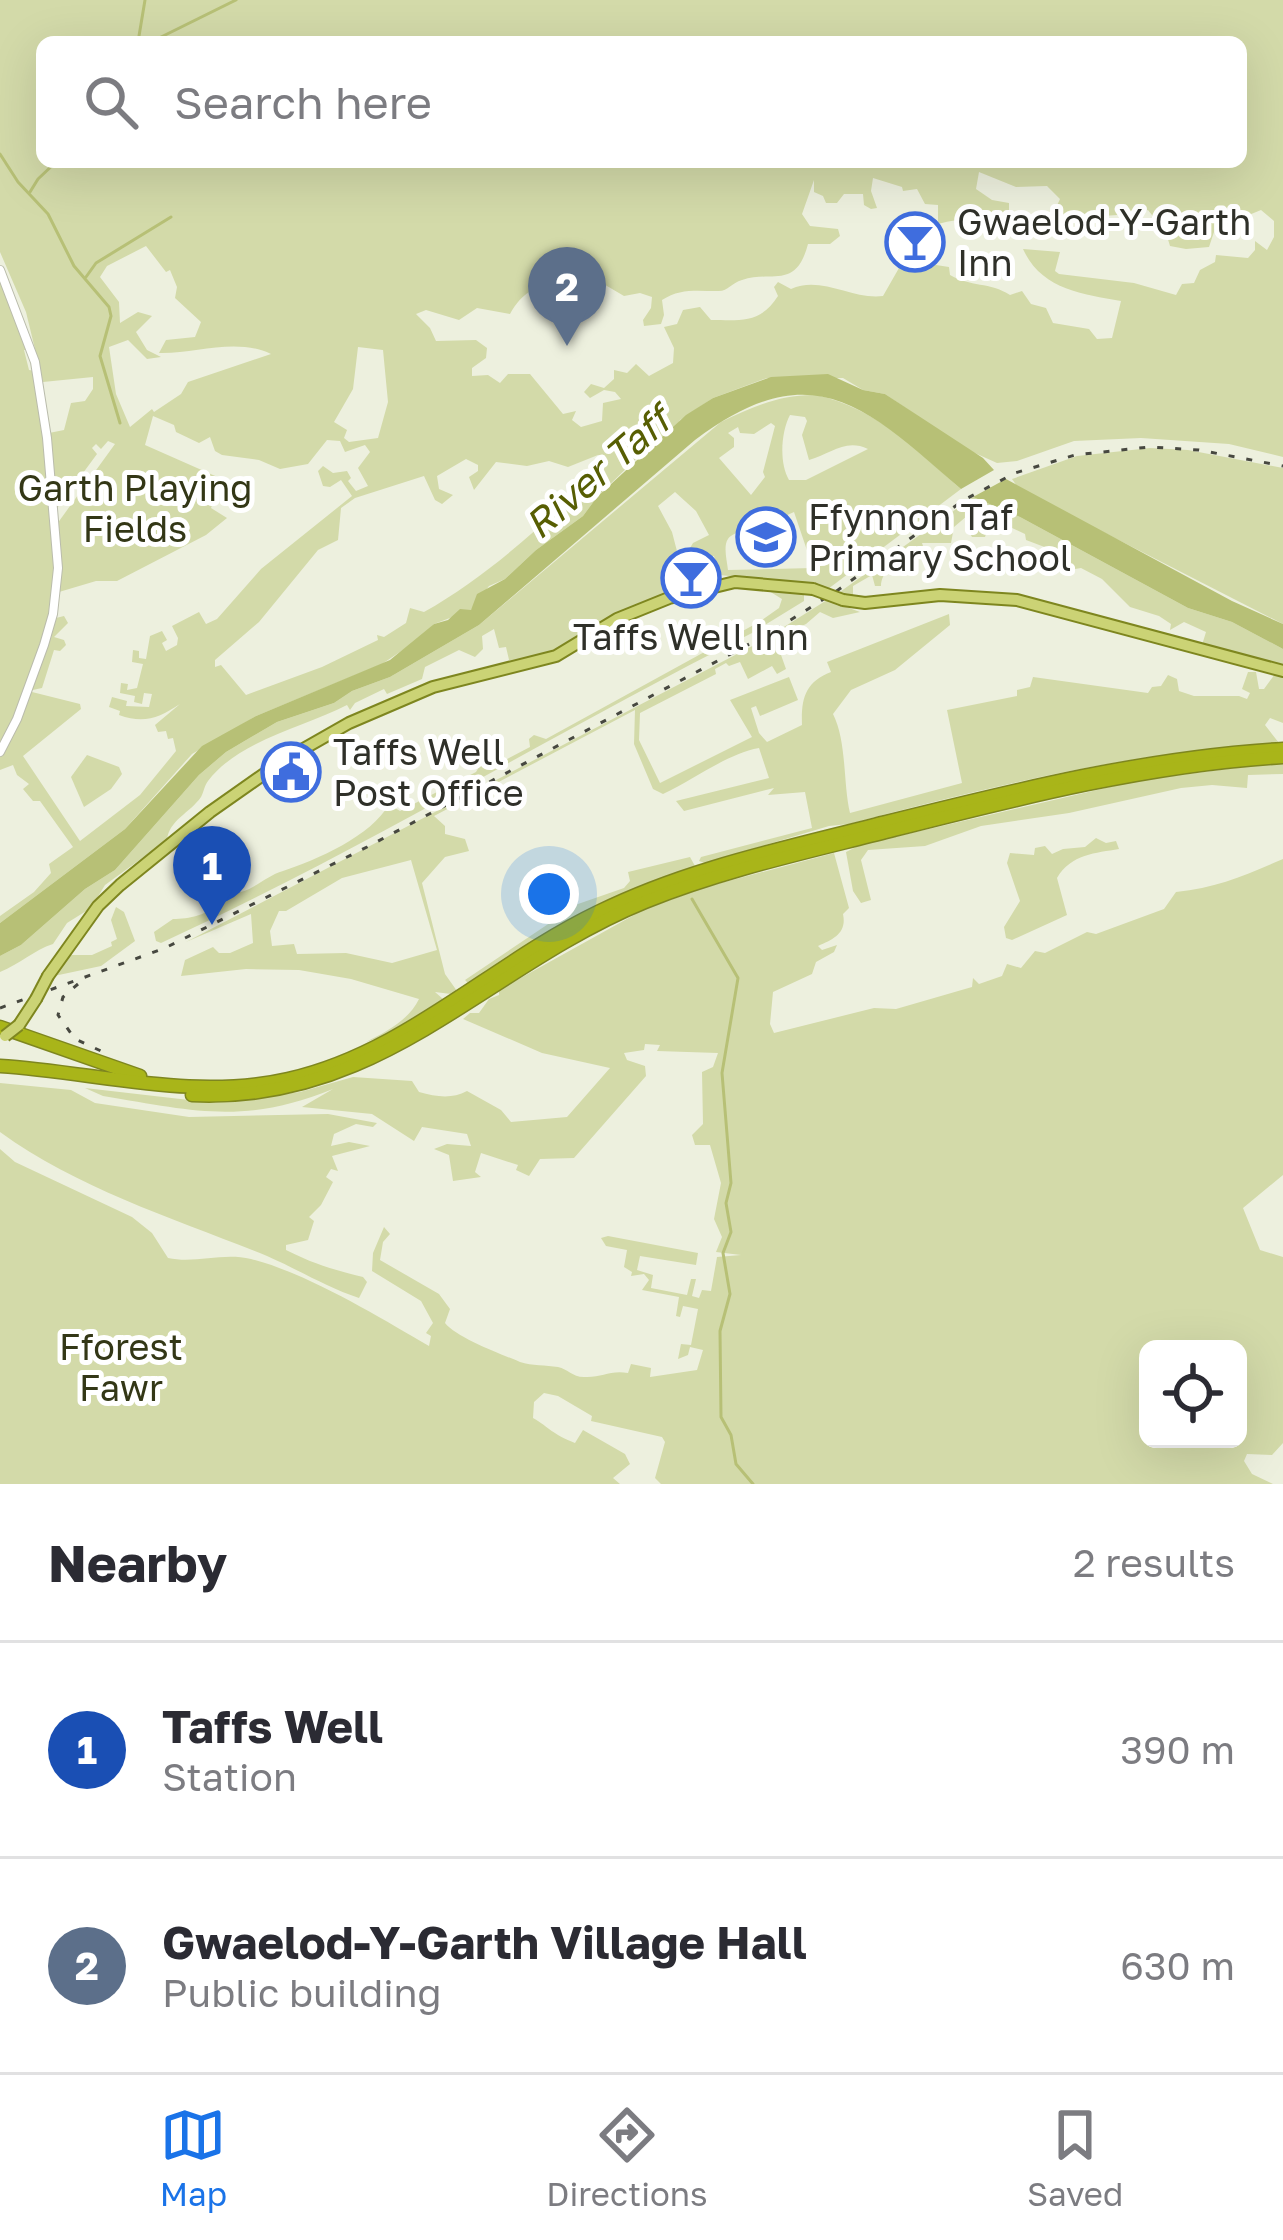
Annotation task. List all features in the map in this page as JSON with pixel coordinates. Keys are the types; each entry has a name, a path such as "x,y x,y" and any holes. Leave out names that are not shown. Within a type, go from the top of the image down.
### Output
{"highway":[{"path":"0,1070 213,1096 311,1082 376,1058 568,940 690,885 1095,782 1283,753"},
{"path":"0,1070 214,1088 289,1079 352,1059 576,924 680,878 785,847 1094,772 1164,760 1283,753"},
{"path":"2,1034 37,1037 127,1073 214,1088"}],"main road":[{"path":"2,1034 19,1025 47,976 98,906 129,877 284,760 349,723 433,687 556,656 617,619 669,598 734,582 813,589 865,603 940,595 1018,600 1283,670"}],"street":[{"path":"0,270 35,362 58,568 53,614 28,691 0,752"}],"green space":[{"name":"Garth Playing Fields","path":"0,0 1283,0 1283,457 1229,444 1141,438 1074,441 997,463 966,449 885,394 863,390 843,378 767,378 713,398 680,420 597,497 583,516 505,579 489,586 471,610 434,624 382,664 256,716 192,754 125,829 0,923 0,916 51,873 49,864 73,847 40,801 33,801 23,789 29,784 13,765 0,770 0,273 30,350 24,350 40,395 56,574 46,639 51,638 56,618 64,616 68,623 54,637 66,645 54,650 42,688 28,691 80,704 81,709 23,756 80,841 140,795 176,751 173,738 168,739 166,731 158,732 155,725 180,704 144,719 119,715 120,711 109,707 112,697 127,701 126,706 149,707 152,694 144,693 142,704 134,702 135,696 120,693 121,683 128,684 127,690 137,688 143,664 132,662 133,650 146,659 150,636 162,631 166,651 177,645 172,626 199,612 206,624 217,619 261,569 352,496 341,480 323,486 318,471 323,466 333,473 347,471 356,491 368,486 358,468 370,452 365,445 345,452 340,441 327,440 308,464 280,469 259,460 222,455 215,451 210,437 199,443 153,416 145,445 222,479 211,508 227,518 206,535 117,581 96,581 59,592 57,524 115,444 108,441 101,449 96,444 92,448 97,454 55,511 49,433 64,430 71,403 85,401 93,389 93,377 43,382 26,312 0,252","holes":["979,172 1016,187 1047,186 1060,199 1054,212 1089,223 1148,210 1170,246 1209,247 1215,229 1261,210 1274,221 1274,237 1267,250 1255,241 1248,258 1216,255 1215,262 1200,270 1194,283 1182,284 1176,295 1134,283 1059,274 1055,271 1060,252 1023,249 1051,281 1121,301 1112,338 1097,339 1089,329 1053,323 1046,308 1031,304 1022,291 1010,295 965,281 950,275 949,267 923,263 899,268 883,296 814,285 791,289 778,282 774,287 778,296 771,305 749,318 711,320 700,307 683,310 677,324 664,327 674,348 673,363 649,376 636,364 627,373 614,370 614,379 604,388 591,384 584,392 590,398 604,390 621,399 603,403 602,421 581,427 572,420 576,411 563,414 530,374 508,374 500,383 488,375 472,376 472,368 486,358 487,348 476,340 436,341 416,314 426,310 459,320 477,308 510,314 520,300 540,287 571,284 590,276 624,296 652,297 644,326 661,324 662,300 669,296 721,291 753,277 782,276 797,268 808,244 830,244 840,236 838,229 810,226 802,214 814,180 814,192 826,203 837,203 844,194 863,194 864,205 871,209 877,208 871,191 873,178 903,191 917,189 925,204 938,205 938,224 1009,214 1009,203 992,200 976,189","146,246 166,272 170,270 177,287 175,298 201,322 195,337 166,340 159,353 229,346 271,354 188,382 181,394 130,427 116,394 109,347 128,340 147,359 161,357 147,350 136,332 152,316 138,312 120,323 119,302 100,277 107,266","358,347 383,350 388,402 378,438 349,442 344,438 347,430 334,422 353,389","604,457 594,474 535,531 447,598 424,612 410,608 406,623 384,637 377,635 378,640 322,667 246,695 221,665 215,667 215,660 259,622 318,550 338,540 341,508 355,498 424,476 435,500 442,504 453,495 439,489 437,476 466,459 478,465 469,477 474,490 496,462 527,466 549,461 568,467"]},
{"path":"816,395 877,420 961,489 828,589 719,575 714,556 697,556 684,567 676,564 664,595 638,604 569,647 510,664 494,629 482,636 483,649 475,657 459,650 425,667 422,679 387,694 384,689 350,710 347,705 255,745 221,767 172,827 167,840 105,885 91,908 67,923 53,944 0,972 0,956 21,945 85,889 115,870 199,775 226,752 277,722 390,677 479,625 721,422 767,402","holes":["790,415 805,417 802,435 809,460 845,446 868,449 806,480 789,480 783,456","771,423 775,426 765,477 751,495 719,458 734,447 728,433 738,427 740,433 754,434","675,492 696,511 709,535 678,555 658,506","794,512 813,568 728,570 728,539"]},
{"path":"1150,448 1188,450 1283,468 1283,624 1019,489 1012,479 1077,456"},
{"path":"973,497 1020,517 1188,608 1232,622 1283,649 1283,665 1202,645 1206,632 1184,622 1170,630 1171,624 1159,616 1130,607 1102,579 1081,568 1063,571 1059,567 1063,554 1026,540 1025,534 997,521 990,522 985,537 972,537 966,526 983,526 985,519 974,510 954,527 951,543 922,543 925,552 899,560 886,572 881,586 875,586 872,575 853,586 853,598 837,594"},
{"path":"764,588 804,592 804,601 311,869 161,943 156,941 154,932 173,919 210,910 218,901 214,895 246,890 327,853 370,826 389,804 400,811 476,772 482,762 490,768 530,747 534,735 546,739 759,622 779,608 782,599"},
{"path":"827,600 860,612 833,618 820,612 775,638 786,669 777,674 772,666 748,679 740,662 726,663 715,669 716,674 640,713 639,740 660,783 752,737 730,700 789,677 798,700 760,716 756,706 751,708 767,742 802,725 806,692 831,672 827,662 949,614 950,625 895,670 851,690 833,714 841,737 850,813 962,783 947,710 1017,696 1017,690 1030,687 1033,677 1148,693 1168,675 1177,679 1179,691 1194,696 1247,699 1250,693 1242,689 1248,672 1256,672 1259,689 1275,674 1283,676 1283,723 1270,718 1265,725 1279,743 1170,754 1062,773 829,826 705,863 699,861 701,857 812,828 805,792 768,795 774,788 684,811 676,801 769,778 759,748 663,794 653,789 634,744 635,710 434,816 445,826 445,834 465,839 469,851 445,857 422,883 445,974 457,991 435,992 443,999 383,1036 366,1042 403,1019 419,999 299,970 246,969 181,976 185,960 213,947 219,953 230,953 253,943 251,914 186,942 760,642","holes":["411,860 437,950 392,963 346,953 297,954 294,944 272,946 270,931 279,911 342,878"]},
{"path":"87,755 119,767 122,774 111,789 84,807 71,777"},
{"path":"1283,762 1283,774 1248,775 1247,788 1181,788 1069,813 981,826 925,846 868,850 861,860 871,900 861,903 853,891 846,852 860,845 1140,780"},
{"path":"1096,838 1116,841 1119,849 1085,856 1063,870 1057,878 1067,915 1012,940 1006,938 1004,927 1020,901 1007,863 1010,853 1034,855 1035,848 1045,846 1052,854 1085,847"},
{"name":"Fforest Fawr","path":"834,853 849,908 838,935 818,946 822,950 837,945 816,962 812,974 773,992 770,1024 774,1033 874,1008 896,1009 972,987 973,978 979,984 1002,976 1007,964 1021,968 1035,951 1045,953 1087,932 1096,934 1164,909 1176,892 1218,884 1283,859 1283,1175 1243,1208 1260,1250 1283,1257 1283,1443 1272,1455 1247,1454 1244,1461 1252,1474 1273,1484 661,1484 655,1478 665,1442 662,1437 591,1421 592,1416 544,1393 534,1402 533,1418 575,1443 583,1430 625,1454 630,1464 613,1478 620,1484 0,1484 0,1149 15,1162 132,1217 152,1233 168,1258 240,1257 273,1266 342,1297 429,1346 431,1336 426,1333 433,1323 421,1301 372,1271 373,1253 384,1227 390,1234 383,1242 380,1260 439,1294 450,1309 445,1323 480,1345 520,1362 558,1367 580,1377 628,1373 631,1364 651,1368 650,1377 697,1370 703,1350 690,1347 688,1355 678,1359 681,1344 691,1345 698,1309 683,1306 680,1317 676,1316 679,1297 642,1290 649,1280 644,1274 631,1276 624,1267 627,1250 606,1246 601,1238 698,1253 696,1265 640,1256 637,1270 653,1275 651,1288 687,1295 691,1279 696,1279 692,1296 699,1298 702,1290 711,1291 717,1257 741,1255 716,1252 722,1237 714,1219 721,1183 710,1145 695,1145 692,1135 703,1124 702,1072 713,1067 718,1053 657,1051 660,1045 645,1044 644,1050 624,1053 627,1060 645,1066 646,1076 574,1158 540,1159 529,1176 516,1170 518,1165 481,1153 475,1172 481,1177 453,1181 449,1155 434,1149 447,1144 471,1146 467,1134 422,1127 414,1141 372,1114 302,1107 333,1089 272,1107 219,1112 103,1096 85,1088 215,1103 300,1092 353,1077 412,1081 419,1092 438,1096 467,1091 501,1110 511,1122 567,1117 610,1068 542,1053 463,1019 479,1013 499,990 643,910 706,887"},
{"path":"690,857 695,866 563,924 479,977 465,980 578,904 624,888 630,881 628,872"},
{"path":"116,907 124,912 135,941 101,966 54,976 68,955 92,955 112,946 117,939 111,920"},
{"path":"0,1083 71,1090 95,1103 189,1117 328,1114 377,1123 373,1127 356,1124 334,1134 331,1146 349,1142 370,1146 332,1156 338,1171 331,1169 326,1177 333,1182 309,1217 314,1221 308,1240 286,1245 286,1250 306,1259 363,1277 367,1282 359,1298 96,1187 31,1152 0,1132"}],"shaded area":[{"path":"828,374 885,394 994,470 961,489 897,435 838,401 807,395 774,398 737,413 695,440 479,625 390,677 277,722 226,752 199,775 115,870 85,889 21,945 0,956 0,923 125,829 202,746 256,716 390,660 434,624 460,609 471,610 477,594 505,579 583,516 597,497 686,415 713,398 771,377"},
{"path":"1006,479 1283,624 1283,649 1232,622 1188,608 1020,517 973,497"}],"waterway":[{"path":"139,36 145,0"},
{"path":"163,36 236,0"},
{"path":"0,154 48,214 74,266 109,307 100,356 120,423"},
{"path":"30,192 50,168"},
{"path":"86,277 96,263 171,217"},
{"path":"692,899 738,978 722,1073 731,1232 723,1253 730,1294 720,1331 721,1417 731,1435 736,1464 753,1484"}],"railway":[{"path":"0,1008 165,948 367,847 770,633 964,500 1015,473 1075,455 1149,447 1199,450 1283,466"},
{"path":"78,984 63,997 58,1015 75,1039 101,1051"}],"place":[{"name":"Gwaelod-Y-Garth Inn","path":"915,242"},
{"name":"Gwaelod-Y-Garth Village Hall","path":"567,346"},
{"name":"Ffynnon Taf Primary School","path":"766,537"},
{"name":"Taffs Well Inn","path":"691,578"},
{"name":"Taffs Well Post Office","path":"291,772"},
{"name":"Taffs Well","path":"212,925"}],"water label":[{"name":"River Taff","path":"597,472"}]}
